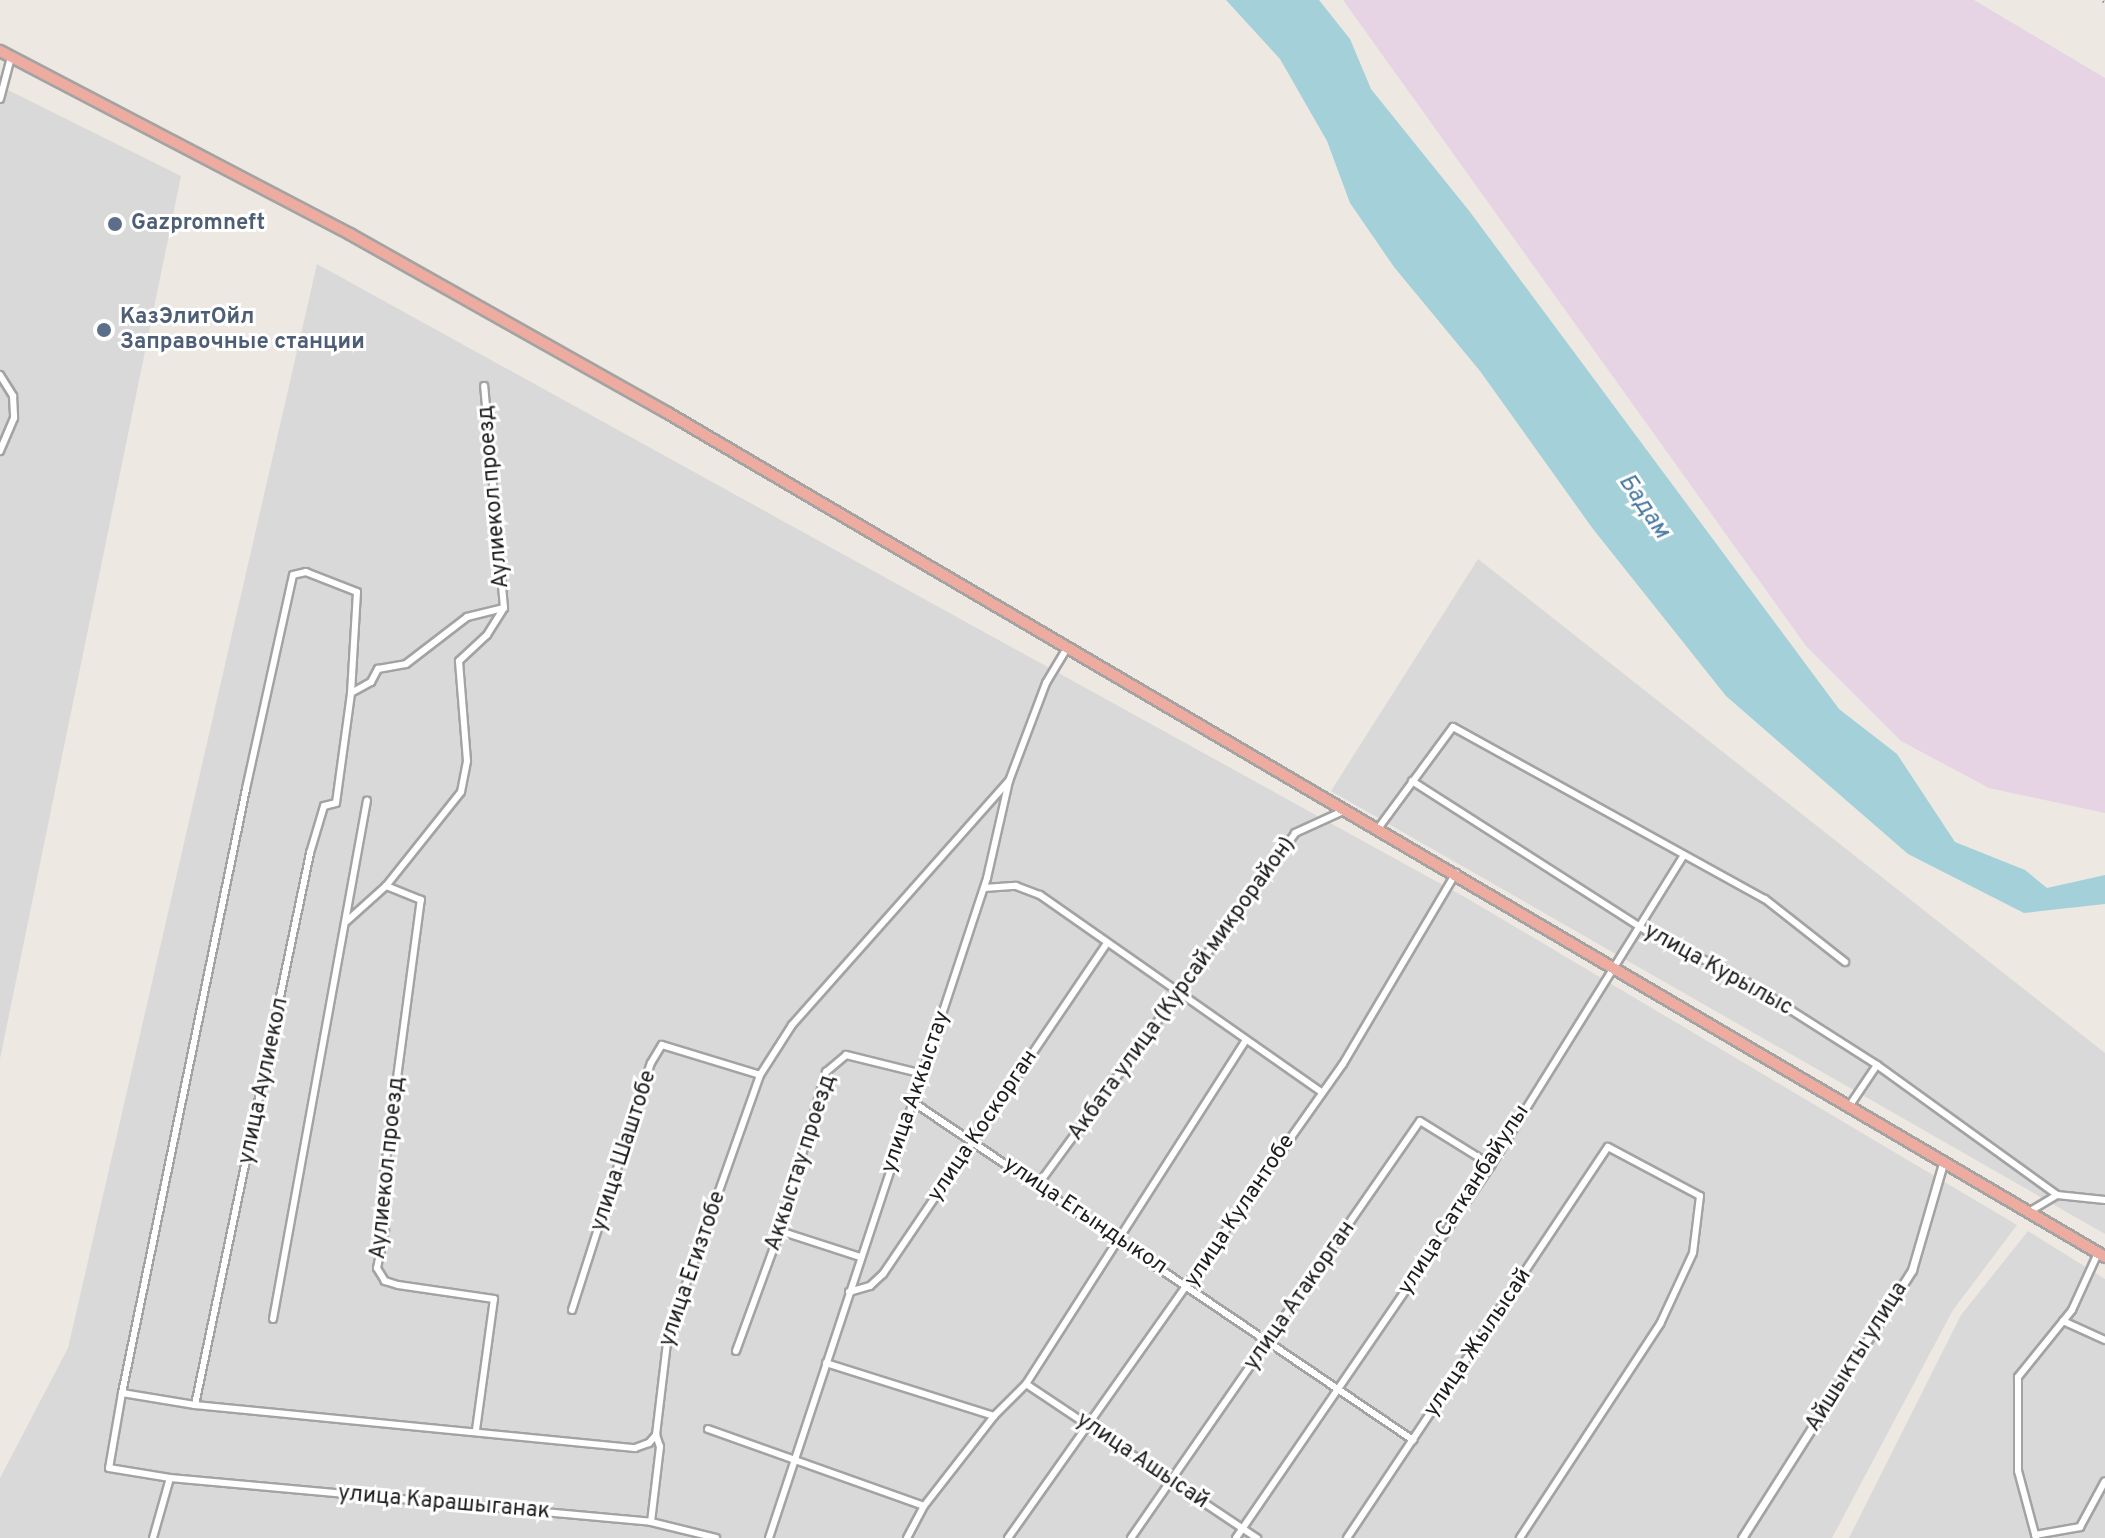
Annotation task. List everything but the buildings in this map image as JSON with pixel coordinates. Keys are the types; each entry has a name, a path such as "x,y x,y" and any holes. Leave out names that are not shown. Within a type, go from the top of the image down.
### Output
{"highway":[{"path":"0,51 350,234 1343,811 1456,873 1610,968 2102,1255"}],"street":[{"path":"0,99 11,57"},
{"path":"0,375 13,396 9,432 0,451"},
{"name":"Аулиекол проезд","path":"345,923 386,886 461,792 467,761 459,661 487,635 504,608 484,386"},
{"path":"0,427 9,432"},
{"path":"351,693 357,592 300,571 293,575 246,789 122,1393 195,1405 476,1430 635,1448 656,1435"},
{"name":"Аулиекол проезд","path":"351,693 371,682 378,669 406,664 467,617 504,608"},
{"name":"улица Аккыстау","path":"769,1538 984,888 1009,781 1046,683 1067,648"},
{"name":"улица Аулиекол","path":"195,1405 310,853 324,806 336,803 351,693"},
{"path":"1377,830 1453,727 1683,857 1765,899 1845,962"},
{"name":"улица Егизтобе","path":"651,1522 660,1447 656,1435 668,1335 760,1075 792,1025 1009,781"},
{"name":"улица Курылыс","path":"1412,781 1642,928 1742,979 1877,1065 2057,1195"},
{"path":"273,1319 367,800"},
{"name":"Акбата улица (Курсай микрорайон)","path":"1037,1186 1295,833 1343,811"},
{"name":"улица Сатканбайулы","path":"1236,1538 1491,1165 1610,968 1642,928 1683,857"},
{"name":"улица Кулантобе","path":"1008,1538 1190,1286 1320,1091 1343,1064 1456,873"},
{"name":"Аулиекол проезд","path":"386,886 421,900 381,1198 385,1229 377,1268 385,1281 398,1285 494,1299 476,1430"},
{"path":"984,888 1016,886 1040,895 1106,945 1320,1091"},
{"name":"улица Коскорган","path":"849,1292 870,1286 883,1274 1106,945"},
{"path":"907,1538 924,1506 994,1416 1026,1384 1245,1042"},
{"name":"улица Шаштобе","path":"572,1310 651,1063 662,1045 760,1075"},
{"name":"Аккыстау проезд","path":"736,1351 780,1231 826,1072 846,1055 923,1074"},
{"path":"1848,1108 1877,1065"},
{"name":"улица Егындыкол","path":"913,1102 1190,1286 1327,1383 1340,1386 1413,1440"},
{"name":"улица Атакорган","path":"1131,1538 1420,1121 1491,1165"},
{"name":"улица Жылысай","path":"1347,1538 1608,1147 1700,1196 1693,1253 1660,1324 1520,1538"},
{"name":"Айшыкты улица","path":"1742,1538 1912,1270 1943,1163"},
{"path":"2027,1213 2057,1195 2105,1200"},
{"path":"780,1231 860,1257"},
{"path":"2102,1255 2086,1287 2063,1321 2022,1367 2016,1391 2018,1471 2036,1536 2080,1527 2105,1481"},
{"path":"2063,1321 2105,1340"},
{"path":"826,1363 994,1416"},
{"name":"улица Ашысай","path":"1026,1384 1257,1538"},
{"name":"улица Карашыганак","path":"122,1393 109,1468 170,1478 651,1522 716,1538"},
{"path":"708,1429 924,1506"},
{"path":"153,1538 170,1478"}],"shaded area":[{"path":"1343,0 1974,0 2105,78 2105,813 1989,788 1901,741 1806,646"},
{"path":"0,86 181,176 0,1059"},
{"path":"317,264 1470,900 2017,1225 1953,1310 1832,1538 0,1538 0,1478 68,1348"},
{"path":"1478,559 2105,1053 2105,1234 1331,791"},
{"path":"2028,1231 2105,1279 2105,1538 1849,1538 1961,1315"}],"water":[{"name":"Бадам","path":"1226,0 1319,0 1350,39 1371,89 1470,212 1839,709 1897,754 1955,842 2025,870 2047,888 2105,875 2105,904 2024,913 1908,854 1726,696 1593,529 1480,371 1394,267 1350,203 1327,141 1280,59"}],"place":[{"name":"Gazpromneft","path":"115,224"},
{"name":"КазЭлитОйл Заправочные станции","path":"104,330"}]}
